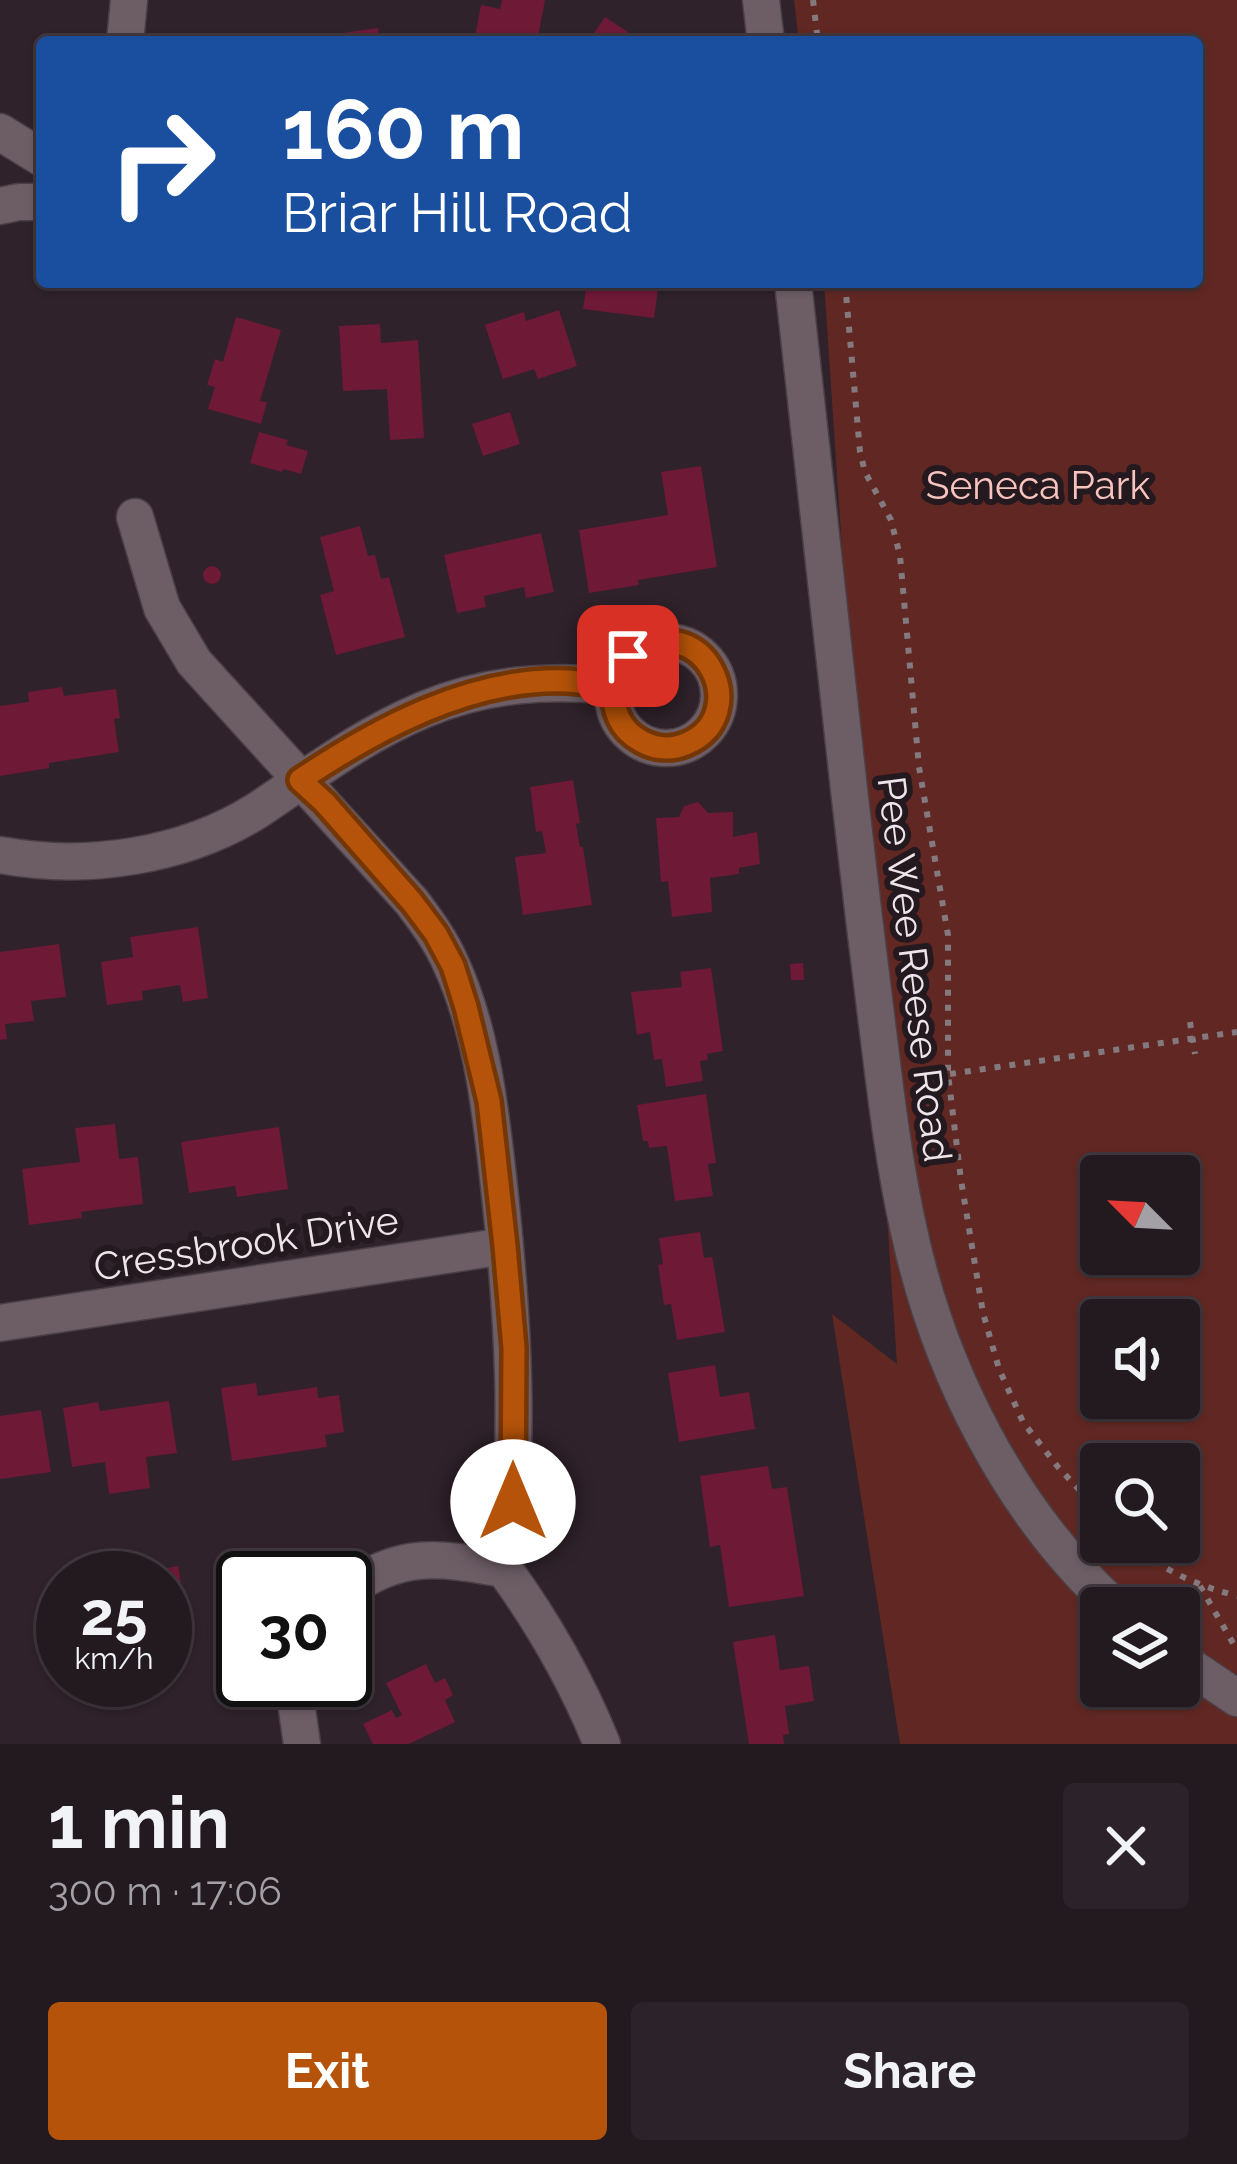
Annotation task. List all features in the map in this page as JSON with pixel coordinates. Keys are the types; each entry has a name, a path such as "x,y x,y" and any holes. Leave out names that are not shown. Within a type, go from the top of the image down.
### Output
{"street":[{"path":"126,36 129,0"},
{"path":"761,0 765,36"},
{"path":"0,132 36,154"},
{"path":"0,206 36,202"},
{"name":"Pee Wee Reese Road","path":"794,288 891,1140 910,1235 933,1317 974,1417 1023,1502 1093,1587"},
{"path":"135,518 162,608 194,662 412,902 453,966 489,1101 514,1348 513,1502 504,1569"},
{"path":"0,855 70,862 161,850 254,812 354,744 425,709 529,683 613,686"},
{"name":"Cressbrook Drive","path":"0,1323 505,1246"},
{"path":"372,1574 418,1559 447,1558 504,1569 562,1656 602,1744"},
{"path":"1200,1673 1237,1698"},
{"path":"297,1707 302,1744"}],"path":[{"path":"814,0 817,36"},
{"path":"846,288 860,452 865,472 891,520 900,556 919,767 948,935 948,1074 982,1313 999,1369 1023,1422 1080,1491"},
{"path":"1190,1022 1195,1054"},
{"path":"948,1074 1237,1033"},
{"path":"1159,1563 1200,1586 1237,1596"},
{"path":"1200,1586 1237,1650"}],"green space":[{"name":"Seneca Park","path":"794,0 1237,0 1237,1744 900,1744 832,1314 897,1364 824,288 1203,288 1203,36 798,36"}],"building":[{"path":"502,0 545,0 538,36 475,36 481,5 500,9"},
{"path":"605,17 634,36 592,36"},
{"path":"378,28 379,36 343,36"},
{"path":"586,288 658,288 654,318 583,309"},
{"path":"559,310 577,366 538,379 534,369 503,379 485,325 524,312 526,321"},
{"path":"236,317 281,330 260,401 267,402 261,424 208,409 215,387 207,385 215,359 223,362"},
{"path":"380,324 381,343 418,340 424,438 390,440 387,389 343,391 339,326"},
{"path":"510,412 520,444 483,456 472,424"},
{"path":"259,432 308,451 301,474 250,463"},
{"path":"701,466 717,567 589,593 579,530 668,515 661,472"},
{"path":"360,526 368,556 375,555 381,579 389,577 405,637 336,655 320,595 334,591 320,537"},
{"path":"541,533 554,592 526,598 524,587 484,596 486,607 457,613 444,555"},
{"path":"212,566 221,575 212,584 203,575"},
{"path":"62,687 64,696 116,689 119,752 0,776 0,706 29,702 28,692"},
{"path":"573,780 580,823 576,824 592,905 523,915 515,857 546,853 542,831 536,832 530,787"},
{"path":"698,802 708,813 733,812 733,837 757,832 760,864 739,868 739,874 710,878 712,912 672,917 668,881 661,882 656,818 679,817 684,806"},
{"path":"198,927 208,998 183,1002 180,985 142,991 143,1000 107,1005 101,962 133,957 130,937"},
{"path":"59,944 66,997 31,1001 34,1021 5,1024 7,1039 0,1040 0,952"},
{"path":"803,963 804,980 791,980 790,964"},
{"path":"711,968 723,1051 707,1054 708,1060 700,1061 703,1081 666,1087 662,1059 654,1060 650,1032 637,1035 631,992 682,987 680,972"},
{"path":"706,1094 716,1163 708,1164 713,1196 675,1201 667,1146 649,1148 648,1141 643,1141 637,1105"},
{"path":"115,1124 119,1159 138,1157 143,1204 29,1225 22,1169 80,1162 75,1128"},
{"path":"279,1127 288,1189 237,1197 235,1186 189,1193 181,1142"},
{"path":"700,1232 704,1258 712,1257 725,1332 677,1340 671,1304 664,1305 659,1238"},
{"path":"715,1365 720,1397 749,1392 755,1429 679,1442 668,1373"},
{"path":"256,1383 258,1396 317,1387 318,1398 339,1395 344,1432 325,1435 327,1447 232,1461 221,1388"},
{"path":"169,1401 177,1453 146,1457 150,1488 109,1494 105,1462 72,1467 63,1408 98,1402 100,1411"},
{"path":"41,1410 51,1472 0,1479 0,1416"},
{"path":"768,1466 772,1489 787,1487 804,1596 729,1607 720,1545 710,1547 700,1476"},
{"path":"775,1635 780,1670 809,1666 814,1701 785,1706 789,1734 783,1735 784,1744 749,1744 733,1642"},
{"path":"426,1664 435,1683 445,1678 453,1695 445,1700 455,1722 409,1744 373,1744 363,1724 392,1710 396,1718 402,1715 386,1683"}],"route":[{"path":"513,1502 514,1348 505,1246 489,1101 466,1007 436,934 300,780 354,744 425,709 529,683 613,686 619,722 647,745 683,745 699,736 718,706 719,689 705,658 691,647 658,641 628,656"}]}
